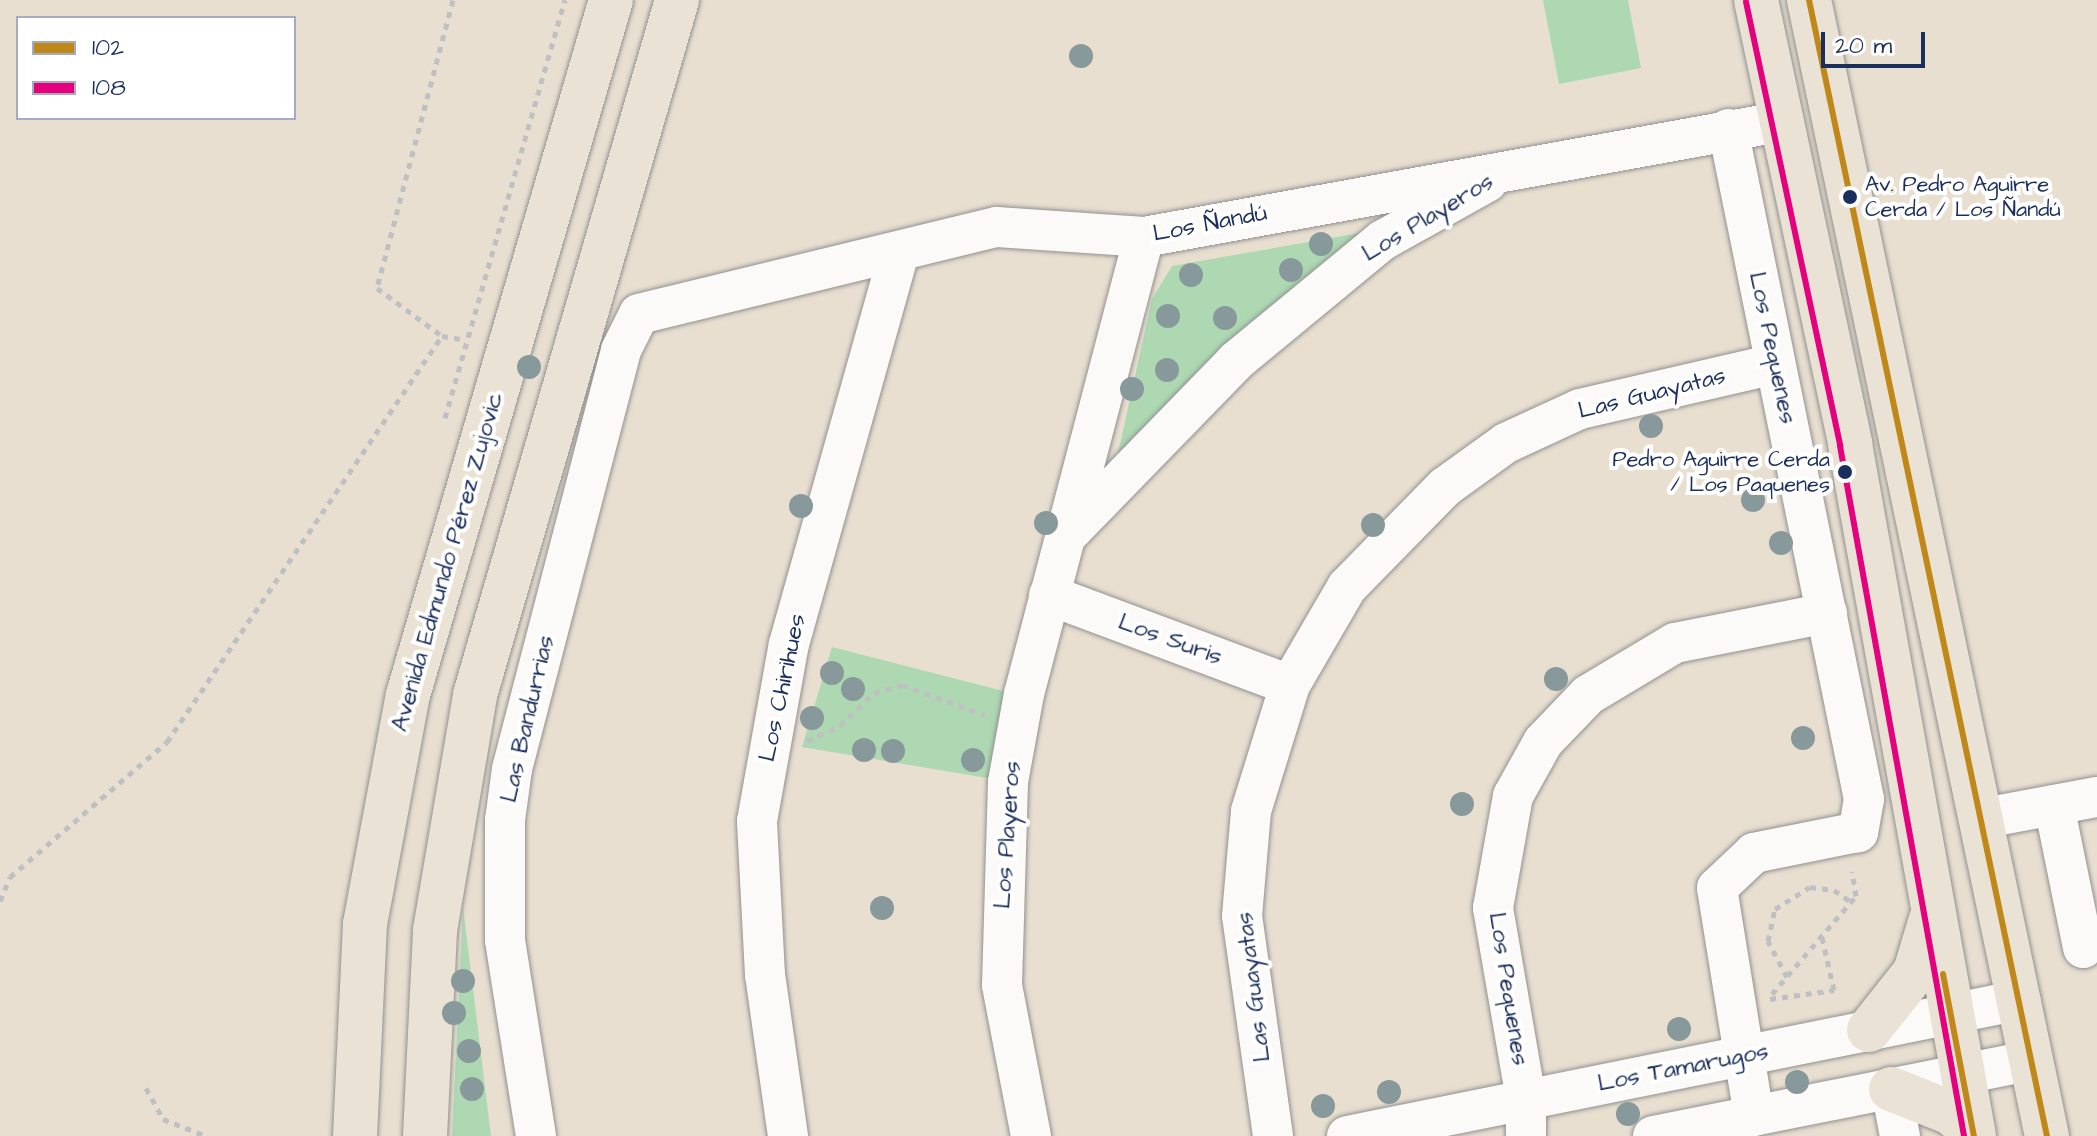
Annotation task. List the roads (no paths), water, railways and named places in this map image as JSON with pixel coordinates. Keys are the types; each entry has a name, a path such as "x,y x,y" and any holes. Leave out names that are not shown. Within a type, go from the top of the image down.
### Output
{"main road":[{"name":"Avenida Edmundo Pérez Zujovic","path":"355,1136 365,924 408,695 611,0"},
{"path":"425,1136 435,930 475,695 677,0"},
{"path":"1756,0 1784,121 1973,1134"},
{"path":"1809,0 2047,1136"},
{"path":"1869,1030 1915,972 1932,917"},
{"path":"1891,1089 1951,1113 1973,1134"}],"street":[{"name":"Los Ñandú","path":"639,314 1027,225 1144,237 1516,165 1784,121"},
{"name":"Los Pequenes","path":"1728,129 1864,799 1858,832 1754,853 1717,888 1742,1057"},
{"name":"Los Playeros","path":"1065,538 1236,361 1322,289 1383,240 1516,165"},
{"name":"Los Playeros","path":"1031,1136 1002,985 1008,782 1019,718 1049,595 1144,237"},
{"name":"Los Chirihues","path":"788,1136 759,901 757,821 789,644 899,252"},
{"name":"Las Bandurrias","path":"536,1136 505,940 507,807 621,350 639,314"},
{"name":"Las Guayatas","path":"1273,1136 1242,916 1251,811 1290,685 1347,587 1390,539 1506,443 1580,409 1775,364"},
{"name":"Los Suris","path":"1049,595 1290,685"},
{"name":"Los Pequenes","path":"1526,1118 1493,908 1513,796 1543,742 1588,695 1675,643 1827,613"},
{"path":"1979,819 2097,797"},
{"path":"2054,805 2083,948"},
{"name":"Los Tamarugos","path":"1347,1136 1526,1118 1742,1057 2020,1000"},
{"path":"1742,1057 1754,1116"},
{"path":"1653,1136 2032,1060"},
{"path":"1891,1089 1900,1136"}],"place":[{"name":"Av. Pedro Aguirre Cerda / Los Ñandú","path":"1850,197"},
{"name":"Pedro Aguirre Cerda / Los Paquenes","path":"1845,472"}]}
